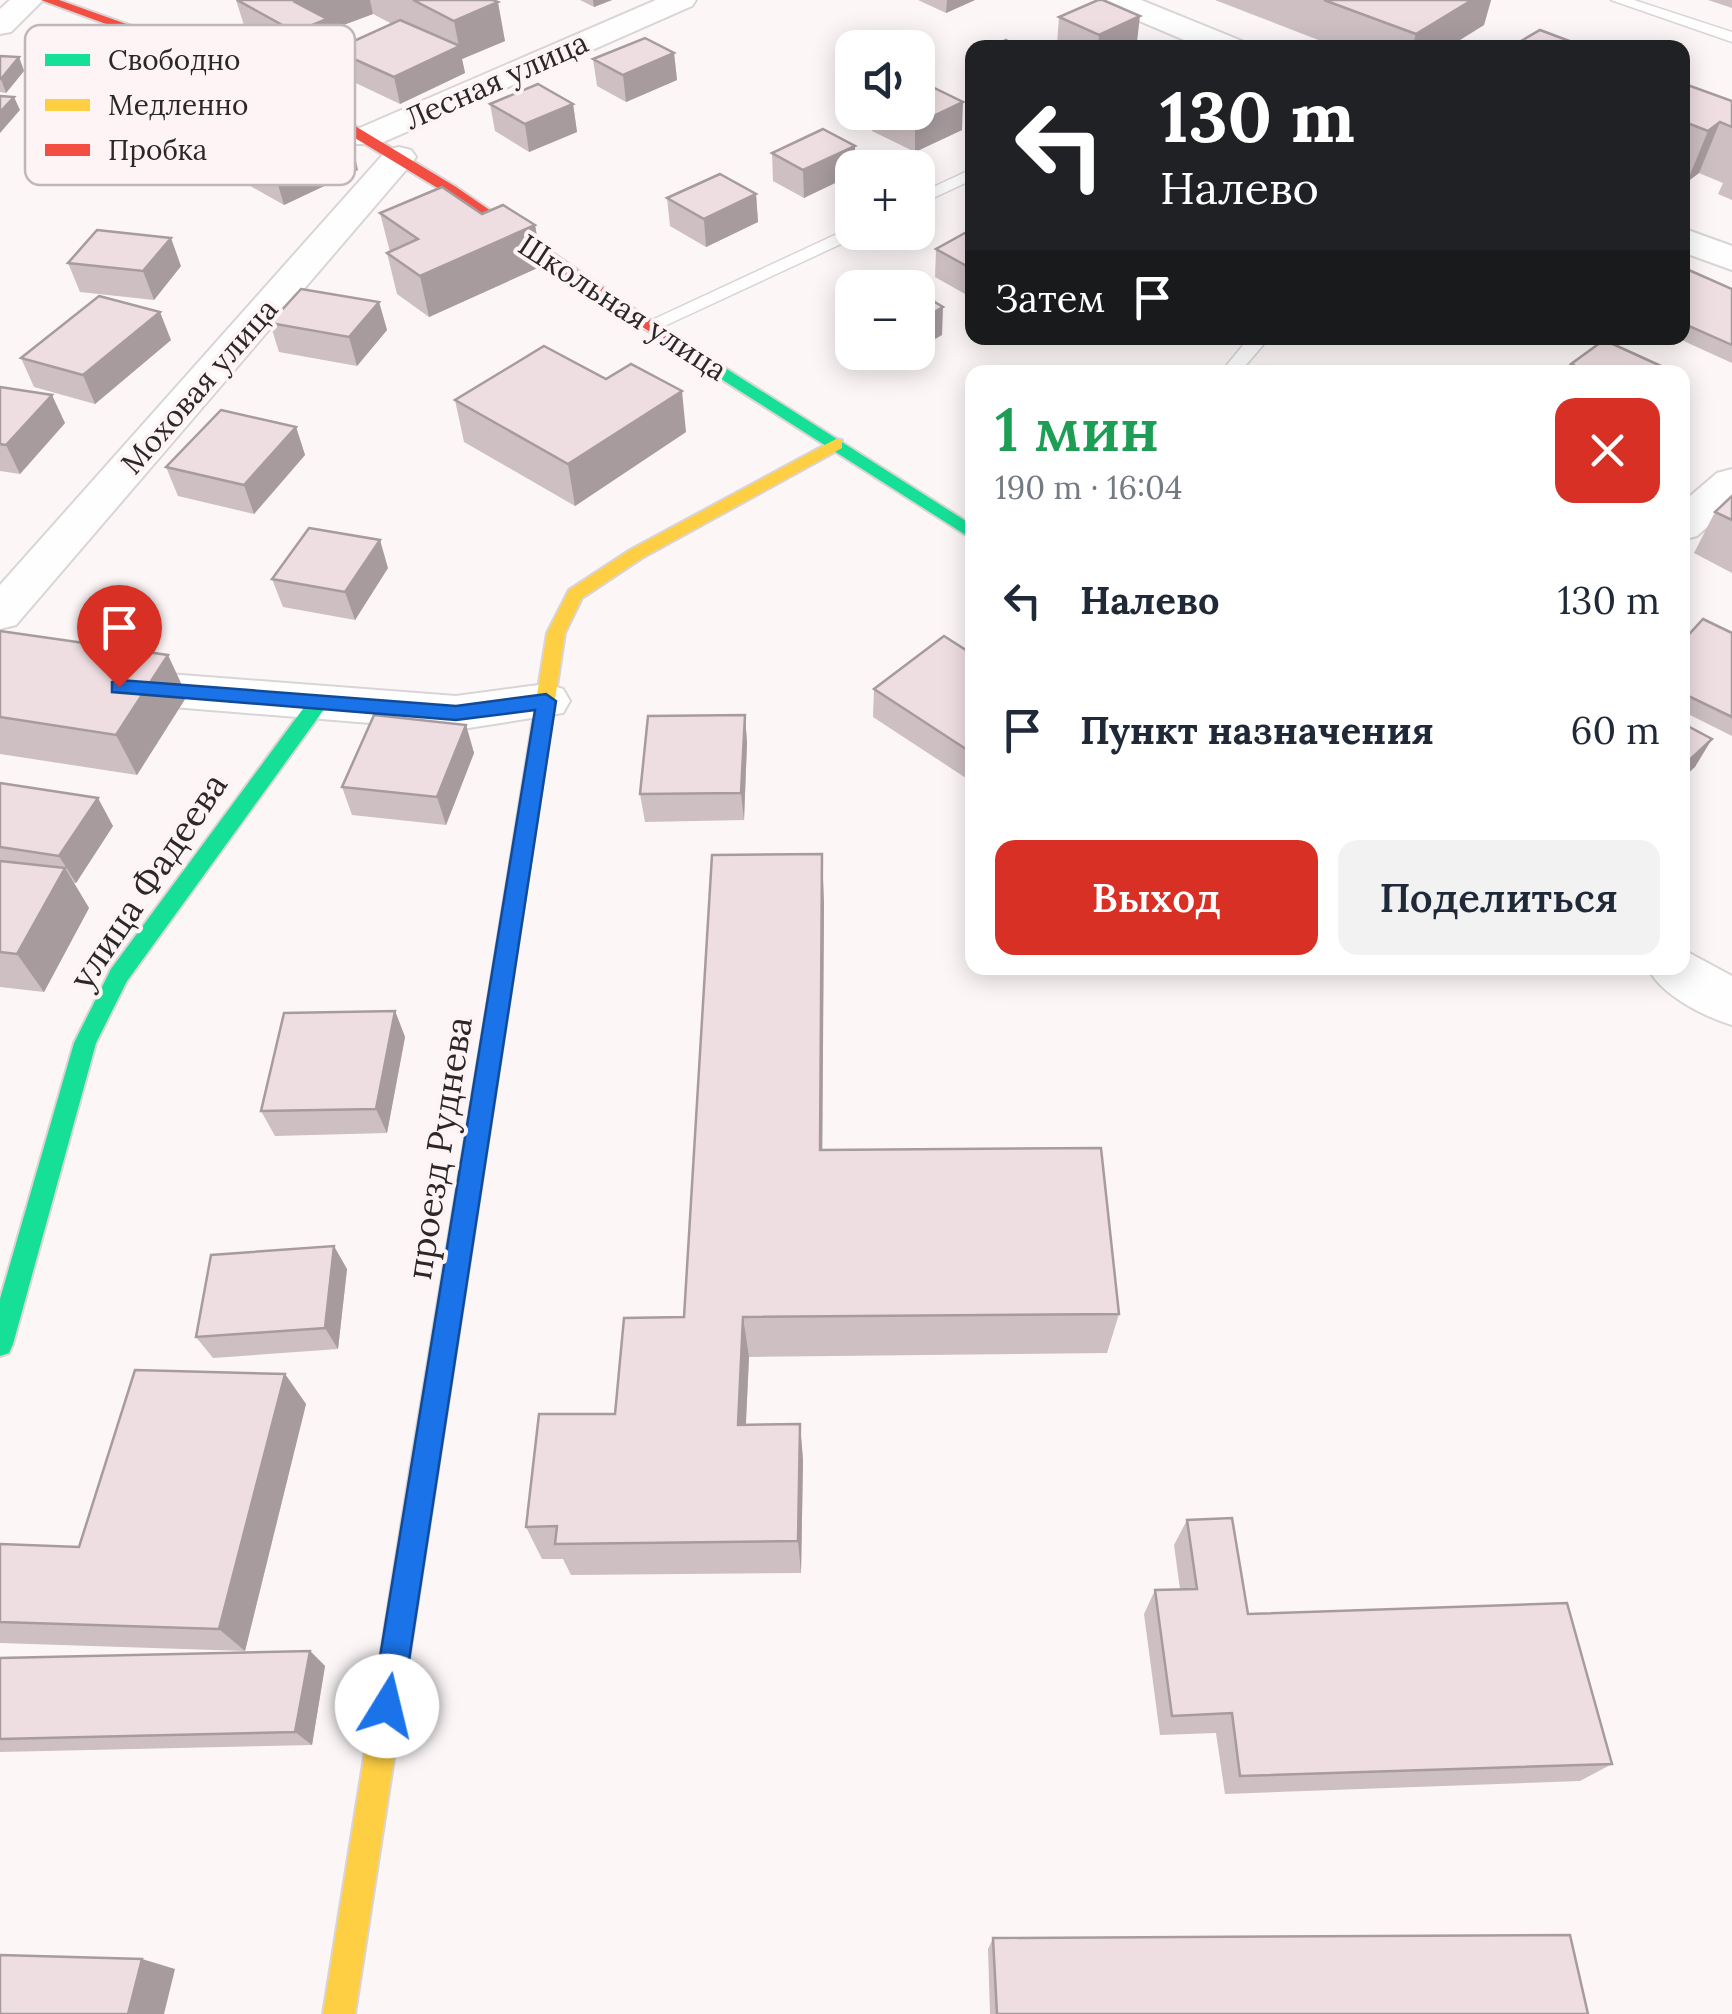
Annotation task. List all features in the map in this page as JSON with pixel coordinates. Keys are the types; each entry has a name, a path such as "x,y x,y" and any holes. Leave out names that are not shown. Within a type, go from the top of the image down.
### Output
{"street":[{"path":"0,25 28,0"},
{"name":"Школьная улица","path":"47,0 118,25"},
{"name":"Лесная улица","path":"383,147 681,0"},
{"path":"1115,0 1212,40"},
{"name":"Школьная улица","path":"355,131 965,527"},
{"name":"Моховая улица","path":"355,181 383,147"},
{"name":"Моховая улица","path":"0,614 352,185"},
{"path":"1690,242 1732,260"},
{"name":"проезд Руднева","path":"339,2014 556,634 575,594 636,554 836,444"},
{"path":"1690,519 1732,482"},
{"path":"0,677 456,713 546,701"},
{"name":"улица Фадеева","path":"0,1344 85,1043 119,974 318,703"},
{"path":"1686,975 1732,1003"}],"lane":[{"path":"1619,0 1732,37"},
{"path":"935,192 965,177"},
{"path":"650,326 835,240"},
{"path":"1236,365 1253,345"}],"building":[{"path":"237,0 299,0 295,2 327,19 312,25 282,25"},
{"path":"413,0 493,0 498,2 454,21"},
{"path":"1098,0 1140,16 1099,35 1059,17"},
{"path":"1324,0 1472,0 1416,34"},
{"path":"400,20 460,46 394,77 355,59 355,40"},
{"path":"1540,30 1567,40 1523,40"},
{"path":"645,38 674,53 623,75 593,59"},
{"path":"0,56 19,57 1,79 0,79"},
{"path":"538,84 573,104 525,124 490,104"},
{"path":"1690,86 1732,101 1732,127 1720,122 1708,131 1690,124"},
{"path":"935,88 963,102 935,115"},
{"path":"0,96 14,97 0,112"},
{"path":"823,129 855,146 835,150 835,155 803,170 772,153"},
{"path":"720,174 756,194 704,219 667,198"},
{"path":"442,187 482,214 503,205 535,225 420,276 387,253 418,239 380,213"},
{"path":"97,230 171,238 143,271 68,263"},
{"path":"965,233 965,265 936,249"},
{"path":"1690,271 1732,289 1732,345 1690,327"},
{"path":"301,289 379,302 349,337 270,323"},
{"path":"99,296 160,312 83,375 21,358"},
{"path":"1597,345 1615,345 1659,365 1573,365"},
{"path":"544,346 606,379 631,364 682,391 568,464 455,400"},
{"path":"0,387 52,395 6,445 0,444"},
{"path":"221,410 296,427 244,485 166,467"},
{"path":"1732,496 1732,520 1715,512"},
{"path":"309,528 380,540 345,592 272,579"},
{"path":"1703,619 1732,633 1732,717 1690,697 1690,633"},
{"path":"0,631 168,655 116,735 0,717"},
{"path":"944,636 965,650 965,748 874,689"},
{"path":"374,715 466,725 437,797 342,787"},
{"path":"745,715 741,793 640,794 648,716"},
{"path":"1690,727 1712,739 1690,760"},
{"path":"0,783 98,798 59,856 0,847"},
{"path":"822,854 820,1150 1101,1148 1119,1314 743,1317 738,1425 800,1424 798,1541 555,1544 557,1526 526,1527 539,1414 615,1414 624,1318 684,1317 712,855"},
{"path":"0,861 65,868 17,954 0,952"},
{"path":"395,1011 376,1109 261,1111 284,1013"},
{"path":"334,1246 325,1328 196,1337 211,1255"},
{"path":"135,1370 285,1374 219,1629 0,1622 0,1544 79,1547"},
{"path":"1232,1518 1248,1614 1567,1603 1612,1764 1240,1776 1232,1713 1172,1716 1155,1590 1197,1589 1187,1520"},
{"path":"310,1651 295,1732 0,1739 0,1658"},
{"path":"1570,1935 1588,2014 997,2014 993,1938"},
{"path":"0,1955 142,1959 128,2014 0,2014"}],"traffic: fast":[{"path":"691,353 965,529"},
{"path":"0,1344 85,1043 119,975 318,703"},
{"path":"424,1470 498,1005"}],"traffic: slow":[{"path":"498,1005 556,633 575,594 636,554 836,444"},
{"path":"339,2014 424,1470"}],"traffic: jam":[{"path":"47,0 120,25"},
{"path":"355,130 451,190 691,353"}],"route":[{"path":"119,687 456,713 546,701 387,1706"}]}
